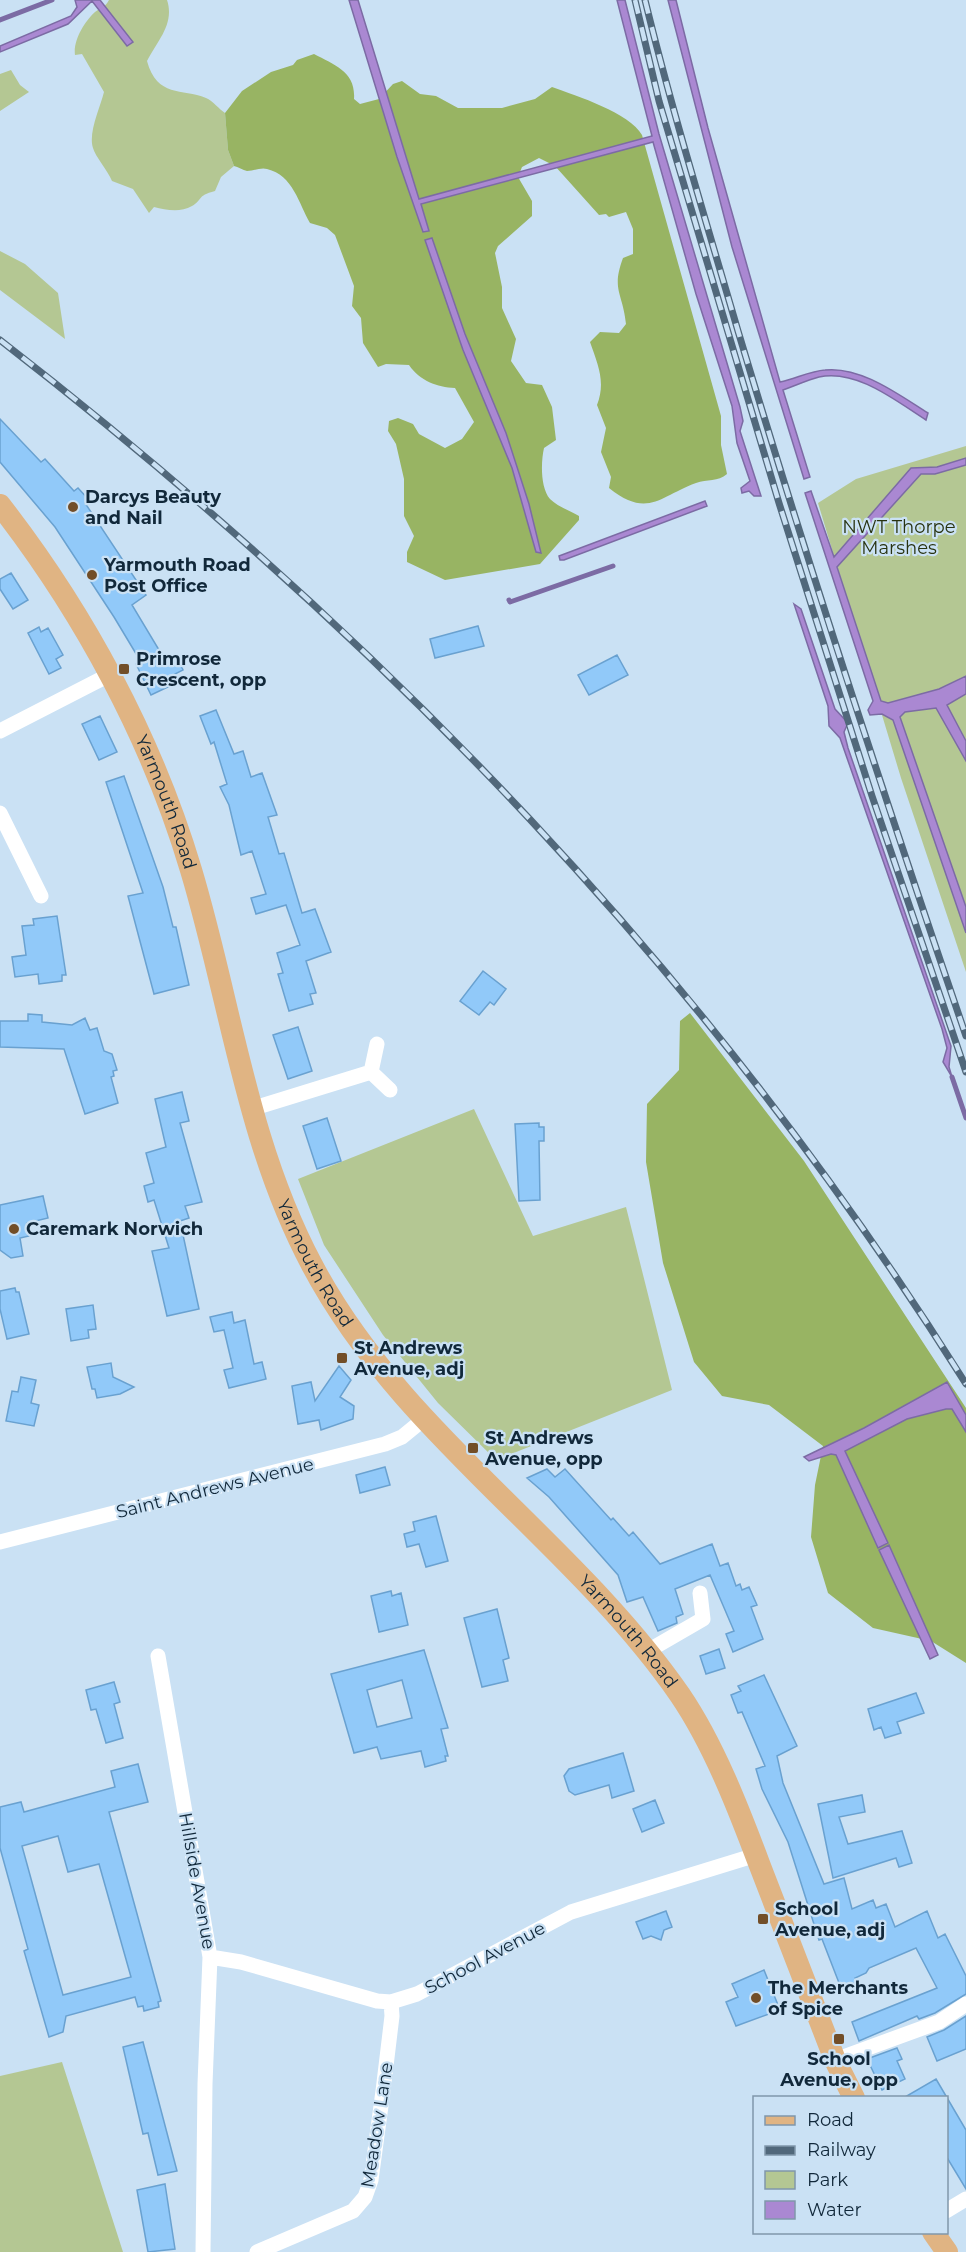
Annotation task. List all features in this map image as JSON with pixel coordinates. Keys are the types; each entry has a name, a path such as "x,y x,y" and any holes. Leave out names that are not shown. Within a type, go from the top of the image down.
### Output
{"main road":[{"name":"Yarmouth Road","path":"0,505 46,565 109,675 157,775 177,825 198,894 251,1109 273,1178 312,1266 374,1359 424,1419 568,1561 646,1652 686,1705 736,1803 835,2060 853,2096"},
{"path":"934,2234 947,2252"}],"street":[{"path":"0,731 109,675"},
{"path":"0,813 41,896"},
{"path":"371,1072 377,1044"},
{"path":"251,1109 371,1072"},
{"path":"371,1072 390,1090"},
{"name":"Saint Andrews Avenue","path":"0,1542 385,1444 402,1437 424,1419"},
{"path":"646,1652 709,1618 700,1593"},
{"name":"Hillside Avenue","path":"158,1656 210,1957 204,2084 203,2252"},
{"name":"School Avenue","path":"210,1957 234,1960 363,1998 391,2002 417,1994 571,1912 756,1856"},
{"name":"Meadow Lane","path":"257,2252 353,2211 365,2197 371,2180 383,2091 392,2016 391,2002"},
{"path":"835,2060 939,2022 966,2004"},
{"path":"948,2210 966,2199"}],"green space":[{"path":"109,0 167,0 169,17 167,25 147,61 151,73 157,81 171,90 206,98 225,113 228,150 234,166 221,177 215,191 202,196 195,204 183,210 154,207 149,213 133,189 112,181 94,151 93,128 104,92 82,54 75,55 75,50 80,32 87,21"},
{"path":"314,54 343,70 352,82 354,99 360,104 379,99 393,84 402,81 420,94 436,96 458,108 502,108 535,99 552,87 602,106 636,127 642,135 721,416 721,445 727,474 720,478 696,483 654,502 634,502 609,488 611,477 601,452 606,428 597,405 601,381 590,342 600,332 619,333 626,324 618,277 623,258 633,254 633,229 626,212 609,217 606,214 599,215 555,166 539,158 522,167 518,177 532,201 532,216 498,246 495,253 502,287 502,308 516,339 511,361 526,383 542,385 552,407 556,440 544,448 542,467 544,488 550,499 579,516 579,520 540,564 445,580 407,562 407,552 414,536 404,516 404,479 396,444 388,431 389,421 398,418 413,424 419,434 445,448 462,439 474,422 455,388 429,382 413,371 409,365 386,364 378,367 363,343 361,318 352,306 354,286 335,235 327,228 310,223 294,191 283,177 267,169 247,171 234,166 228,150 225,113 242,91 271,72 293,65 297,60"},
{"path":"11,70 20,85 29,92 0,111 0,74"},
{"path":"0,251 25,264 58,293 65,339 0,290"},
{"name":"NWT Thorpe Marshes","path":"966,446 966,972 901,778 818,503 856,479"},
{"path":"690,1013 804,1161 966,1408 966,1663 931,1641 873,1628 828,1593 811,1537 815,1485 823,1446 769,1405 722,1396 694,1362 663,1263 646,1162 647,1104 679,1070 680,1021"},
{"path":"474,1109 533,1236 626,1207 672,1390 496,1460 438,1403 383,1335 324,1245 298,1179"},
{"path":"62,2062 123,2252 0,2252 0,2076"}],"water":[{"path":"75,0 100,0 133,42 127,46 92,1 68,24 0,52 0,46 71,16 77,7"},
{"path":"349,0 358,0 419,199 652,136 617,0 625,0 659,134 740,407 743,421 740,431 761,496 754,496 749,491 742,493 741,488 750,481 737,443 732,406 696,294 653,142 421,204 429,231 423,232 397,157"},
{"path":"668,0 676,0 708,128 780,382 825,370 852,372 892,390 928,413 926,420 876,388 848,378 819,377 783,390 810,477 804,479 732,247"},
{"path":"432,238 465,334 506,433 529,504 541,553 536,552 512,468 463,350 425,240"},
{"path":"966,458 966,465 935,474 921,474 837,567 881,701 888,703 939,689 966,676 966,694 947,705 966,741 966,761 936,708 905,712 900,717 966,907 966,933 893,720 882,714 870,715 868,710 873,701 805,493 811,491 834,557 911,468 937,467"},
{"path":"705,501 707,506 560,560 559,556"},
{"path":"794,604 801,609 835,709 848,723 844,732 848,748 951,1046 949,1067 952,1077 943,1062 947,1048 942,1029 840,738 829,726 828,706"},
{"path":"947,1382 966,1415 966,1432 952,1409 946,1409 907,1419 845,1451 888,1543 878,1548 836,1455 831,1454 809,1461 804,1457 864,1428"},
{"path":"889,1545 938,1655 930,1659 879,1550"}],"building":[{"path":"0,419 41,462 45,459 74,491 78,488 89,500 85,503 146,595 132,605 165,660 176,655 183,670 171,676 174,684 151,695 136,664 141,662 114,617 55,527 0,462"},
{"path":"11,573 28,600 13,609 0,589 0,579"},
{"path":"478,626 484,646 435,658 430,639"},
{"path":"39,627 41,632 48,628 63,655 56,659 61,668 49,674 28,633"},
{"path":"617,655 628,675 589,695 578,675"},
{"path":"216,710 234,754 243,751 251,777 262,773 277,815 268,817 279,854 284,853 302,913 315,909 331,952 306,961 316,993 310,994 313,1004 289,1011 278,974 283,973 277,953 300,945 286,905 256,914 251,898 266,894 252,851 241,855 229,805 220,787 227,784 214,742 211,744 200,716"},
{"path":"100,716 117,752 99,760 82,724"},
{"path":"124,776 163,887 173,927 176,927 189,985 154,994 128,896 143,893 106,782"},
{"path":"57,916 66,975 62,975 62,981 39,984 38,974 15,977 12,957 26,955 22,926 34,925 33,919"},
{"path":"483,971 506,989 494,1005 490,1002 479,1015 460,1001"},
{"path":"28,1014 42,1015 42,1022 72,1025 85,1018 90,1030 97,1028 104,1051 112,1054 117,1070 113,1071 114,1076 111,1077 118,1103 85,1114 64,1049 0,1047 0,1021 28,1021"},
{"path":"298,1027 312,1071 288,1079 273,1035"},
{"path":"182,1092 189,1121 180,1123 202,1202 185,1206 189,1218 180,1221 199,1309 167,1316 152,1251 169,1248 154,1200 148,1202 144,1186 154,1183 146,1153 166,1147 155,1099"},
{"path":"327,1118 341,1161 317,1169 303,1126"},
{"path":"539,1123 539,1127 544,1127 544,1141 539,1141 540,1200 519,1201 515,1124"},
{"name":"Caremark Norwich","path":"43,1196 48,1218 27,1223 29,1236 20,1238 23,1256 11,1258 0,1250 0,1205"},
{"path":"15,1288 16,1292 19,1292 29,1334 7,1339 0,1309 0,1291"},
{"path":"93,1305 96,1329 88,1330 89,1338 71,1341 66,1309"},
{"path":"232,1312 234,1323 245,1320 254,1364 262,1362 266,1379 229,1388 224,1370 233,1368 224,1330 214,1332 210,1317"},
{"path":"111,1363 113,1377 134,1387 120,1394 97,1398 95,1389 92,1389 87,1367"},
{"path":"339,1366 351,1380 340,1397 354,1406 353,1419 321,1430 319,1420 298,1424 292,1386 311,1382 315,1401"},
{"path":"21,1377 36,1380 31,1403 39,1405 34,1426 6,1421 12,1391 18,1392"},
{"path":"385,1467 390,1485 360,1493 356,1475"},
{"path":"547,1469 555,1477 565,1469 611,1520 613,1518 629,1536 633,1532 660,1564 712,1544 720,1566 728,1563 736,1586 740,1584 742,1590 749,1587 757,1605 751,1607 763,1639 733,1652 726,1634 734,1631 710,1575 675,1589 683,1614 676,1617 677,1623 658,1631 643,1597 627,1602 618,1575 549,1497 527,1478"},
{"path":"436,1516 448,1561 426,1567 419,1544 407,1547 404,1534 415,1531 413,1522"},
{"path":"391,1591 392,1596 401,1593 408,1625 379,1632 371,1596"},
{"path":"497,1609 509,1658 503,1660 508,1681 482,1687 464,1618"},
{"path":"719,1649 725,1668 706,1674 700,1656"},
{"path":"424,1650 448,1728 441,1729 448,1756 445,1756 446,1761 425,1767 421,1751 381,1759 377,1747 354,1753 331,1674","holes":["402,1680 412,1718 377,1727 367,1690"]},
{"path":"764,1675 797,1746 777,1756 783,1783 824,1884 844,1878 852,1909 873,1900 876,1908 886,1904 895,1927 927,1911 938,1938 945,1934 966,1976 966,1994 935,2013 919,2019 917,2016 859,2041 852,2022 937,1988 916,1948 869,1968 866,1973 855,1978 857,1982 841,1988 822,1939 819,1940 788,1842 762,1789 756,1769 765,1766 742,1712 738,1713 731,1695 741,1691 738,1686"},
{"path":"114,1682 120,1702 114,1704 123,1738 106,1743 96,1709 91,1710 86,1690"},
{"path":"916,1693 924,1713 897,1722 901,1733 885,1738 881,1727 874,1730 868,1709"},
{"path":"623,1753 634,1791 612,1798 609,1785 575,1795 569,1791 564,1776 569,1769"},
{"path":"138,1764 148,1802 109,1812 161,2001 158,2002 159,2007 144,2011 143,2006 138,2007 135,1997 66,2016 63,2032 49,2037 24,1951 28,1949 0,1848 0,1807 21,1802 24,1812 115,1787 111,1771","holes":["58,1836 68,1872 99,1864 131,1977 63,1995 22,1846"]},
{"path":"862,1795 865,1812 839,1817 848,1844 902,1831 912,1863 899,1867 896,1858 833,1878 818,1804"},
{"path":"655,1800 664,1823 642,1832 633,1809"},
{"path":"666,1911 672,1927 664,1930 661,1940 651,1936 643,1939 636,1922"},
{"name":"The Merchants of Spice","path":"764,1970 780,2010 736,2026 726,2002 738,1997 732,1984"},
{"path":"966,2016 966,2049 937,2061 927,2037 944,2030"},
{"path":"143,2042 177,2171 158,2175 148,2133 143,2134 123,2047"},
{"path":"897,2048 902,2059 897,2061 905,2079 882,2090 867,2059"},
{"path":"936,2079 946,2096 907,2096"},
{"path":"948,2099 966,2130 966,2189 948,2159"},
{"path":"165,2184 175,2249 148,2252 137,2190"}],"waterway":[{"path":"0,20 52,0"},
{"path":"509,600 510,602 613,566"},
{"path":"952,1077 966,1118"}],"railway":[{"path":"635,0 659,101 779,503 872,796 966,1072"},
{"path":"645,0 690,166 792,508 966,1036"},
{"path":"0,340 141,453 276,570 406,692 530,819 648,952 760,1090 866,1234 966,1384"}],"place":[{"name":"Darcys Beauty and Nail","path":"73,507"},
{"name":"Yarmouth Road Post Office","path":"92,575"},
{"name":"Primrose Crescent, opp","path":"124,669"},
{"name":"Caremark Norwich","path":"14,1229"},
{"name":"St Andrews Avenue, adj","path":"342,1358"},
{"name":"St Andrews Avenue, opp","path":"473,1448"},
{"name":"School Avenue, adj","path":"763,1919"},
{"name":"The Merchants of Spice","path":"756,1998"},
{"name":"School Avenue, opp","path":"839,2039"}]}
